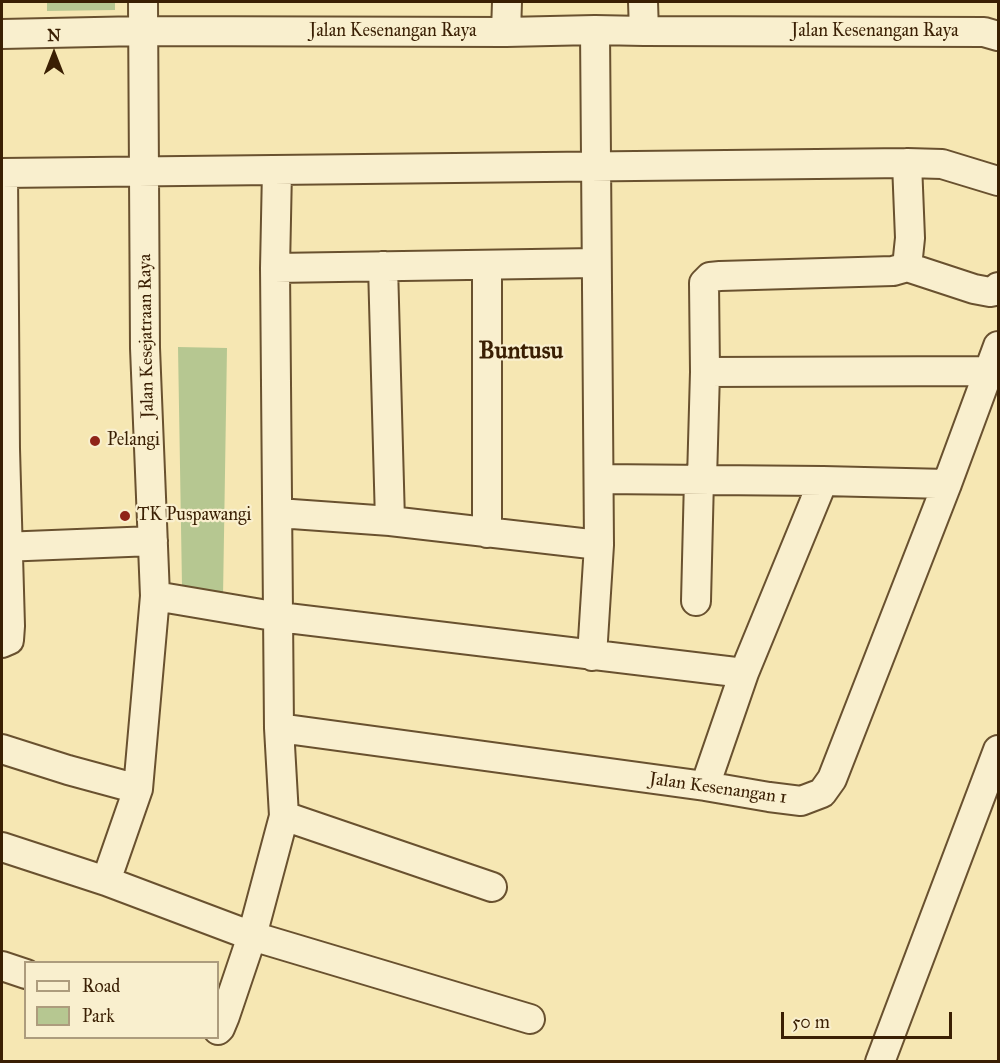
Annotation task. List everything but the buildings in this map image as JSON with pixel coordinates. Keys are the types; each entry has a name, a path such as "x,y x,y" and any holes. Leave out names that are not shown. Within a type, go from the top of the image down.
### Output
{"street":[{"name":"Jalan Kesejatraan Raya","path":"106,881 138,789 155,596 145,348 143,2"},
{"path":"506,32 507,2"},
{"path":"644,2 644,31"},
{"name":"Jalan Kesenangan Raya","path":"2,34 142,31 506,32 595,30 984,32 999,36"},
{"path":"592,656 598,545 595,30"},
{"path":"907,163 910,238 907,267"},
{"path":"2,643 6,643 10,637 4,547 2,173 907,163 942,164 999,181"},
{"path":"219,1028 252,936 284,816 279,728 275,268 277,170"},
{"path":"275,268 596,263"},
{"path":"487,265 487,533"},
{"path":"383,266 390,521"},
{"path":"696,601 705,372 704,283 710,277 893,271 907,267 974,289 995,291 999,287"},
{"path":"705,372 994,359"},
{"name":"Jalan Kesenangan 1","path":"279,728 801,801 822,793 832,779 994,359"},
{"path":"598,480 947,484"},
{"path":"705,786 744,673 823,481"},
{"path":"278,513 390,521 598,545"},
{"path":"4,547 153,541"},
{"path":"155,596 279,617 744,673"},
{"path":"2,749 138,789"},
{"path":"880,1062 999,750"},
{"path":"284,816 492,887"},
{"path":"2,847 106,881 252,936 530,1019"},
{"path":"2,966 24,973"}],"green space":[{"path":"47,2 115,2 115,10 47,11"},
{"path":"178,347 227,348 223,597 182,586"}],"place":[{"name":"Pelangi","path":"95,441"},
{"name":"TK Puspawangi","path":"125,516"}],"district":[{"name":"Buntusu","path":"521,352"}]}
